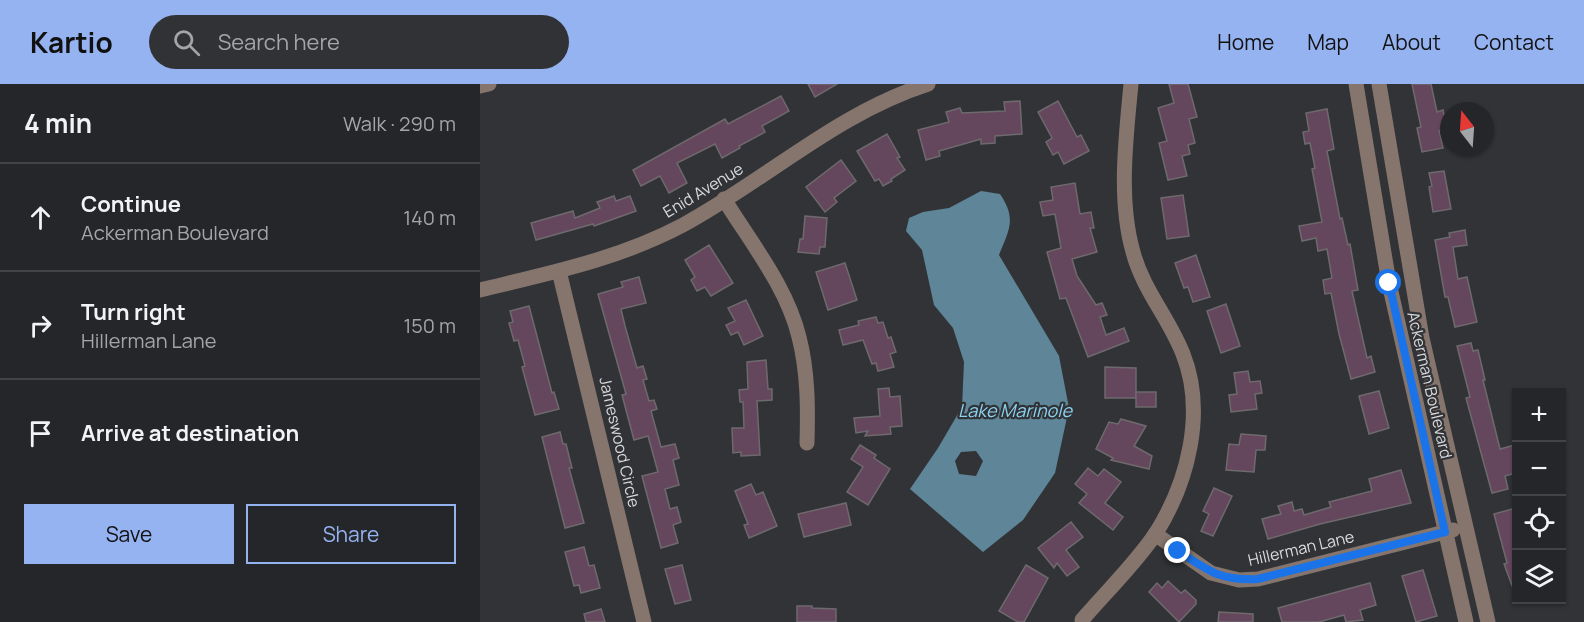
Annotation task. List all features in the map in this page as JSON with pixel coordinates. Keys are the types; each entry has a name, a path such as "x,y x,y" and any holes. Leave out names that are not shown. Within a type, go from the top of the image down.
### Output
{"street":[{"path":"480,86 489,84"},
{"name":"Enid Avenue","path":"480,290 559,271 645,243 685,224 873,106 928,84"},
{"path":"1082,620 1155,534 1181,481 1189,453 1192,426 1193,402 1184,357 1174,335 1146,288 1132,249 1127,224 1125,144 1131,84"},
{"name":"Ackerman Boulevard","path":"1356,84 1389,283 1466,622"},
{"name":"Ackerman Boulevard","path":"1379,84 1422,338 1488,622"},
{"path":"724,200 780,289 791,312 804,361 807,443"},
{"name":"Jameswood Circle","path":"559,271 644,622"},
{"name":"Hillerman Lane","path":"1155,534 1211,573 1239,580 1258,579 1466,526"}],"water":[{"name":"Lake Marinole","path":"981,191 1000,194 1008,211 1010,224 999,255 1059,356 1069,408 1055,473 1023,520 983,552 910,489 962,407 964,362 953,328 934,305 922,250 906,231 909,218 923,212 949,208","holes":["976,451 983,461 976,476 959,474 955,461 961,452"]}],"building":[{"path":"808,84 837,84 815,97"},
{"path":"1169,84 1188,84 1197,117 1189,119 1195,143 1188,145 1190,154 1182,156 1187,176 1168,180 1159,143 1167,141 1158,108 1174,103"},
{"path":"1412,84 1431,84 1437,112 1440,111 1440,149 1422,152 1417,128 1421,127"},
{"path":"781,96 789,111 762,126 765,132 722,158 715,144 677,163 687,183 669,193 660,176 641,186 633,170 725,119 728,124"},
{"path":"1020,101 1022,134 995,136 995,143 981,144 981,139 939,151 940,156 926,160 918,130 949,122 946,112 960,108 962,113 1005,111 1004,102"},
{"path":"1058,101 1077,137 1081,135 1089,151 1064,164 1058,152 1053,155 1046,142 1052,138 1038,112"},
{"path":"1327,109 1334,149 1327,151 1340,219 1342,218 1348,245 1350,244 1358,290 1352,291 1367,358 1371,356 1375,372 1351,379 1331,293 1325,294 1323,280 1332,278 1327,249 1318,251 1316,238 1302,241 1299,226 1322,222 1312,169 1315,168 1310,143 1305,144 1303,132 1309,131 1306,113"},
{"path":"887,134 905,170 883,186 879,179 875,181 857,151"},
{"path":"841,160 856,181 834,198 837,202 825,212 806,187"},
{"path":"1444,171 1451,209 1433,212 1429,173"},
{"path":"1075,183 1080,214 1091,212 1094,228 1090,228 1097,252 1072,259 1077,276 1096,305 1102,303 1107,315 1100,317 1106,335 1124,328 1129,341 1088,357 1066,298 1060,299 1047,252 1061,248 1055,214 1043,216 1040,202 1053,200 1051,187"},
{"path":"1183,195 1189,236 1167,239 1161,198"},
{"path":"614,196 616,201 630,196 636,211 594,226 593,224 536,240 531,223 573,211 575,218 600,208 597,202"},
{"path":"805,216 827,218 825,247 820,247 819,254 798,252 800,239 803,239"},
{"path":"1465,230 1467,245 1453,247 1458,279 1467,277 1477,322 1455,327 1448,297 1445,297 1435,240 1450,237 1449,233"},
{"path":"709,245 733,283 711,296 705,287 697,291 691,280 695,277 685,260"},
{"path":"1196,255 1210,297 1193,302 1188,287 1184,288 1175,263"},
{"path":"845,263 857,300 828,310 816,272"},
{"path":"639,277 646,303 621,309 637,368 643,366 647,379 643,380 649,401 654,400 657,409 651,411 661,447 675,444 679,458 673,460 679,485 665,489 670,509 677,507 681,522 673,525 678,543 661,548 642,476 658,472 648,436 634,440 622,395 626,394 598,294 623,287 621,282"},
{"path":"746,300 763,336 744,345 738,332 731,335 726,325 735,321 728,308"},
{"path":"1226,304 1240,346 1221,353 1207,311"},
{"path":"529,306 552,393 554,392 559,409 535,415 522,367 525,366 518,340 514,341 509,323 513,322 510,311"},
{"path":"876,317 878,323 883,322 896,352 890,354 894,367 878,371 876,363 872,364 863,340 843,345 839,330 859,325 858,321"},
{"path":"1471,343 1473,351 1478,350 1500,449 1512,446 1512,474 1505,476 1508,489 1492,493 1466,398 1470,397 1457,346"},
{"path":"766,360 768,389 772,389 772,400 757,401 760,455 741,456 741,452 733,453 732,428 744,428 743,402 740,402 739,390 748,389 747,362"},
{"path":"1105,367 1136,368 1136,398 1105,398"},
{"path":"1248,371 1250,382 1260,381 1262,393 1255,394 1257,409 1231,412 1229,395 1237,394 1234,373"},
{"path":"889,388 890,397 900,396 902,426 890,427 891,434 865,436 868,431 856,433 854,418 880,416 878,389"},
{"path":"1379,391 1389,428 1369,434 1359,396"},
{"path":"1136,392 1156,392 1156,407 1136,407"},
{"path":"1121,419 1146,426 1134,446 1152,456 1149,469 1111,460 1113,458 1096,449 1109,422 1118,424"},
{"path":"560,432 563,444 566,444 572,468 569,468 584,523 565,528 542,437"},
{"path":"1241,434 1266,436 1265,450 1256,450 1254,472 1226,470 1229,444 1239,445"},
{"path":"860,445 876,455 874,458 890,469 868,505 847,492 863,467 851,459"},
{"path":"1088,468 1098,476 1104,469 1121,482 1105,503 1123,517 1113,530 1079,503 1087,494 1075,484"},
{"path":"1401,470 1411,503 1320,524 1268,539 1262,519 1281,514 1278,506 1292,502 1294,511 1302,509 1304,515 1331,507 1329,502 1372,491 1369,479"},
{"path":"751,484 756,495 763,492 777,526 749,538 744,525 748,524 735,491"},
{"path":"1214,488 1232,496 1213,536 1201,531 1209,514 1203,511"},
{"path":"846,503 851,525 804,537 798,514"},
{"path":"1512,509 1512,585 1504,564 1507,563 1494,514"},
{"path":"1071,522 1083,537 1066,550 1079,567 1067,576 1057,563 1054,568 1038,548"},
{"path":"584,547 589,566 594,565 600,588 581,593 579,585 574,586 565,552"},
{"path":"682,565 691,600 675,604 665,569"},
{"path":"1026,565 1048,578 1024,622 1018,622 999,611"},
{"path":"1423,570 1437,616 1416,622 1402,576"},
{"path":"1168,581 1181,593 1185,590 1196,600 1196,604 1179,622 1149,592 1157,583 1162,588"},
{"path":"1370,583 1376,605 1360,610 1363,620 1346,622 1344,615 1319,622 1282,622 1278,608"},
{"path":"797,606 836,609 836,622 797,622"},
{"path":"601,609 605,622 586,622 584,614"},
{"path":"1219,612 1253,614 1253,622 1218,622"}],"route":[{"path":"1178,551 1211,573 1225,578 1258,579 1445,532 1389,283"}]}
